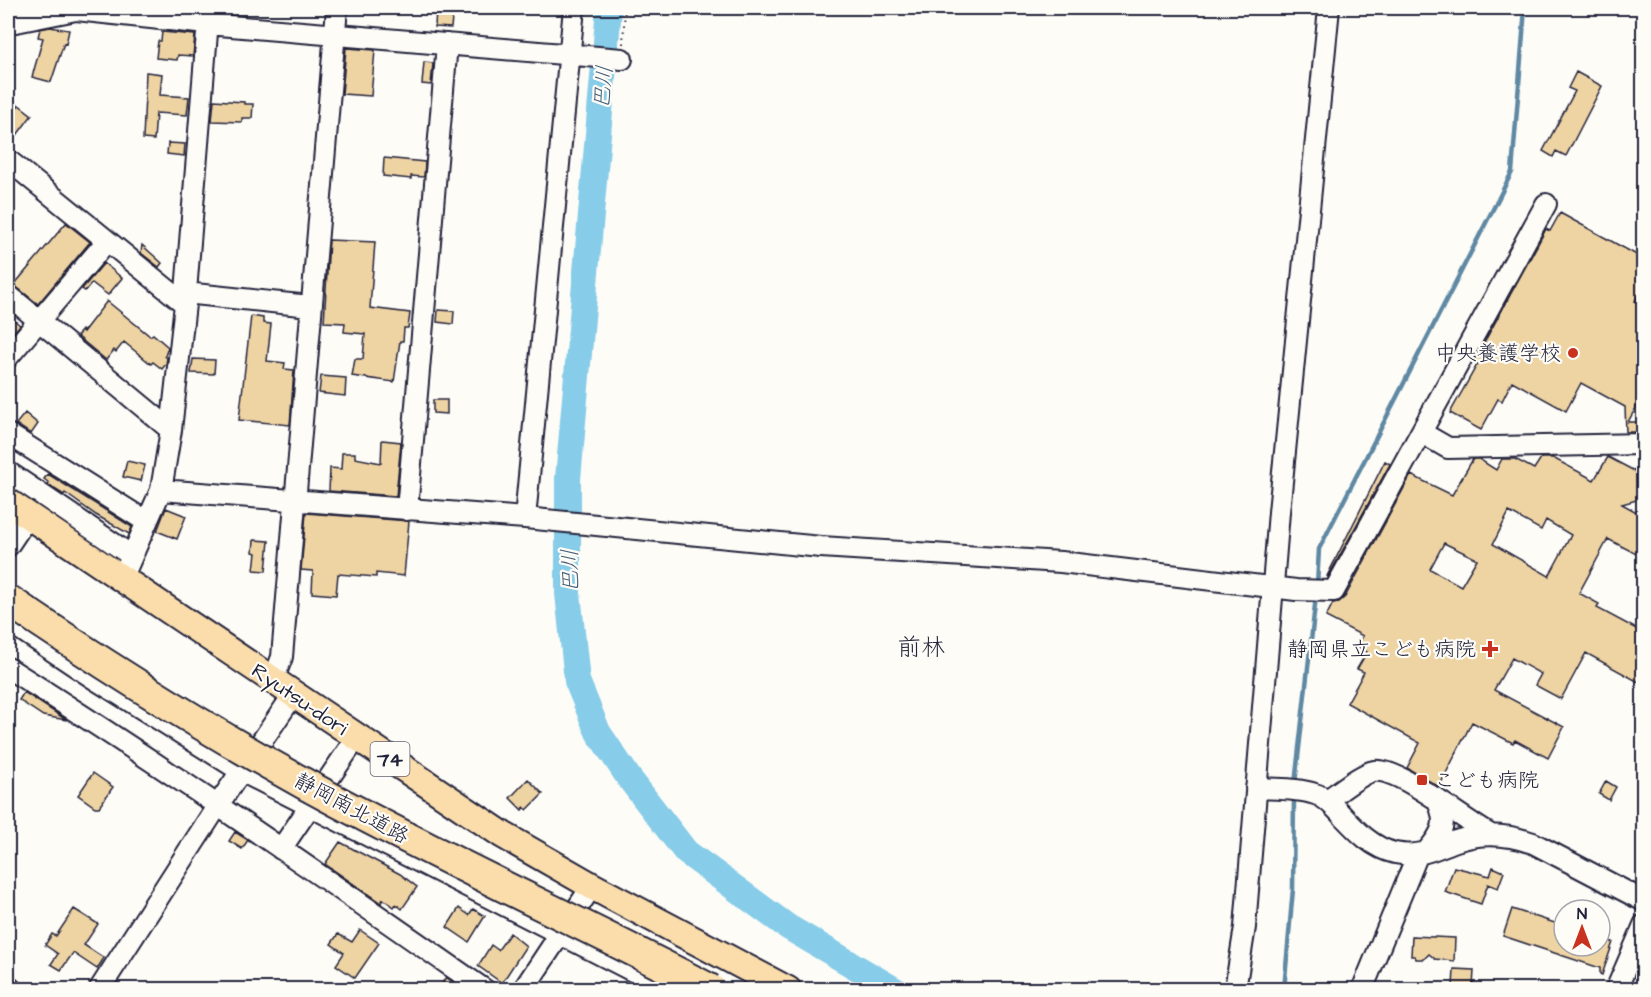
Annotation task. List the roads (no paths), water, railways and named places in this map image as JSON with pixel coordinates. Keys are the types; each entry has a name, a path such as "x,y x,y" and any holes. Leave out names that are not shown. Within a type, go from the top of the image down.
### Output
{"highway":[{"name":"静岡南北道路","path":"8,600 81,650 183,714 303,783 493,882 711,990"},
{"name":"静岡南北道路","path":"8,610 179,721 300,790 694,990"}],"main road":[{"name":"Ryutsu-dori","path":"18,509 127,567 284,688 503,835 592,886 786,989"}],"street":[{"path":"99,990 241,771 284,688 282,657 294,501 337,8"},
{"path":"525,518 574,8"},
{"path":"1235,990 1245,927 1290,390 1329,8"},
{"path":"8,19 16,22 76,10 208,16 335,34 622,59"},
{"path":"8,472 127,567 161,490 171,430 185,298 208,16"},
{"path":"407,510 447,44"},
{"path":"8,160 107,241 185,298 310,306"},
{"path":"161,490 525,518 821,547 1061,562 1296,590 1334,591 1546,204"},
{"path":"8,357 107,241"},
{"path":"8,295 171,430"},
{"path":"1422,433 1448,448 1644,444"},
{"path":"8,434 147,522"},
{"path":"8,546 18,509"},
{"path":"8,621 90,676 241,771 670,990"},
{"path":"8,668 90,719 218,805 485,990"},
{"path":"281,849 357,737"},
{"path":"1321,796 1372,771 1384,771 1436,798 1474,826 1491,835"},
{"path":"1256,788 1280,789 1321,796 1376,845 1396,853 1422,854 1457,840 1491,835 1515,837 1533,843 1644,901"},
{"path":"1362,990 1422,854 1439,838 1443,827 1443,813 1436,798"},
{"path":"523,990 592,886"},
{"path":"1616,990 1644,925"},
{"path":"8,986 12,990"}],"waterway":[{"name":"巴川","path":"609,8 568,479 568,593 577,681 598,732 629,778 686,852 788,927 895,990"},
{"path":"1317,585 1319,549 1512,172 1525,8"},
{"path":"1295,784 1316,596"},
{"path":"1284,990 1293,889 1294,796"}],"place":[{"name":"中央養護学校","path":"1573,353"},
{"name":"静岡県立こども病院","path":"1490,649"},
{"name":"こども病院","path":"1422,780"}],"district":[{"name":"前林","path":"921,647"}]}
